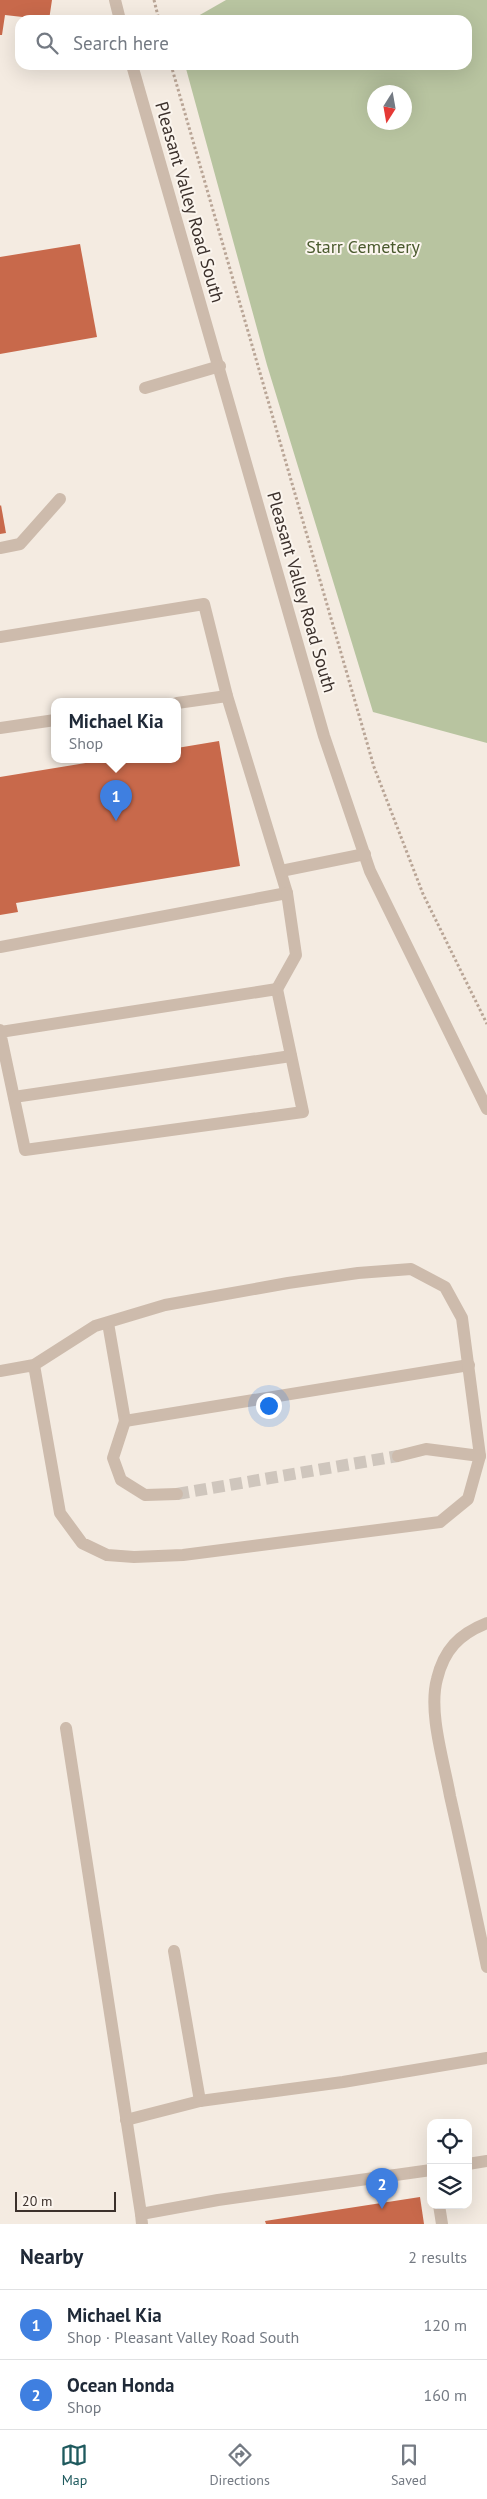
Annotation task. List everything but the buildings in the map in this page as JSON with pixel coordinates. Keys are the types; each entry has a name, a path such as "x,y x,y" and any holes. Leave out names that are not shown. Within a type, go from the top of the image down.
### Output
{"street":[{"path":"115,0 119,15"},
{"name":"Pleasant Valley Road South","path":"133,70 220,366 324,736 370,871 487,1109"},
{"path":"145,388 220,366"},
{"path":"0,548 20,544 60,499"},
{"path":"0,637 204,604 227,696 288,893 296,955 277,989 303,1112 25,1150 0,1031 277,989"},
{"path":"181,702 227,696"},
{"path":"0,728 51,721"},
{"path":"282,871 365,854"},
{"path":"0,948 288,893"},
{"path":"14,1097 291,1056"},
{"path":"0,1371 34,1365 95,1326 165,1305 269,1286 358,1273 411,1269 445,1287 462,1318 480,1456 468,1499 440,1522 183,1555 134,1557 107,1555 82,1543 60,1513 34,1365"},
{"path":"108,1323 125,1421 113,1458 121,1480 144,1495 177,1494"},
{"path":"125,1421 469,1365"},
{"path":"398,1456 426,1448 480,1456"},
{"path":"487,1623 470,1630 447,1651 436,1680 435,1709 443,1758 487,1967"},
{"path":"66,1728 142,2219 218,2200 427,2171"},
{"path":"174,1951 200,2102"},
{"path":"126,2120 200,2102 343,2082 487,2058"},
{"path":"472,2163 487,2161"},
{"path":"440,2209 442,2224"}],"path":[{"path":"154,0 158,15"},
{"path":"172,70 374,767 423,894 487,1024"}],"green space":[{"name":"Starr Cemetery","path":"226,0 487,0 487,743 373,712 267,365 186,70 472,70 472,15 200,15"}],"tunnel":[{"path":"177,1494 398,1456"}],"place":[{"name":"Michael Kia","path":"116,821"},
{"name":"Ocean Honda","path":"382,2209"}]}
